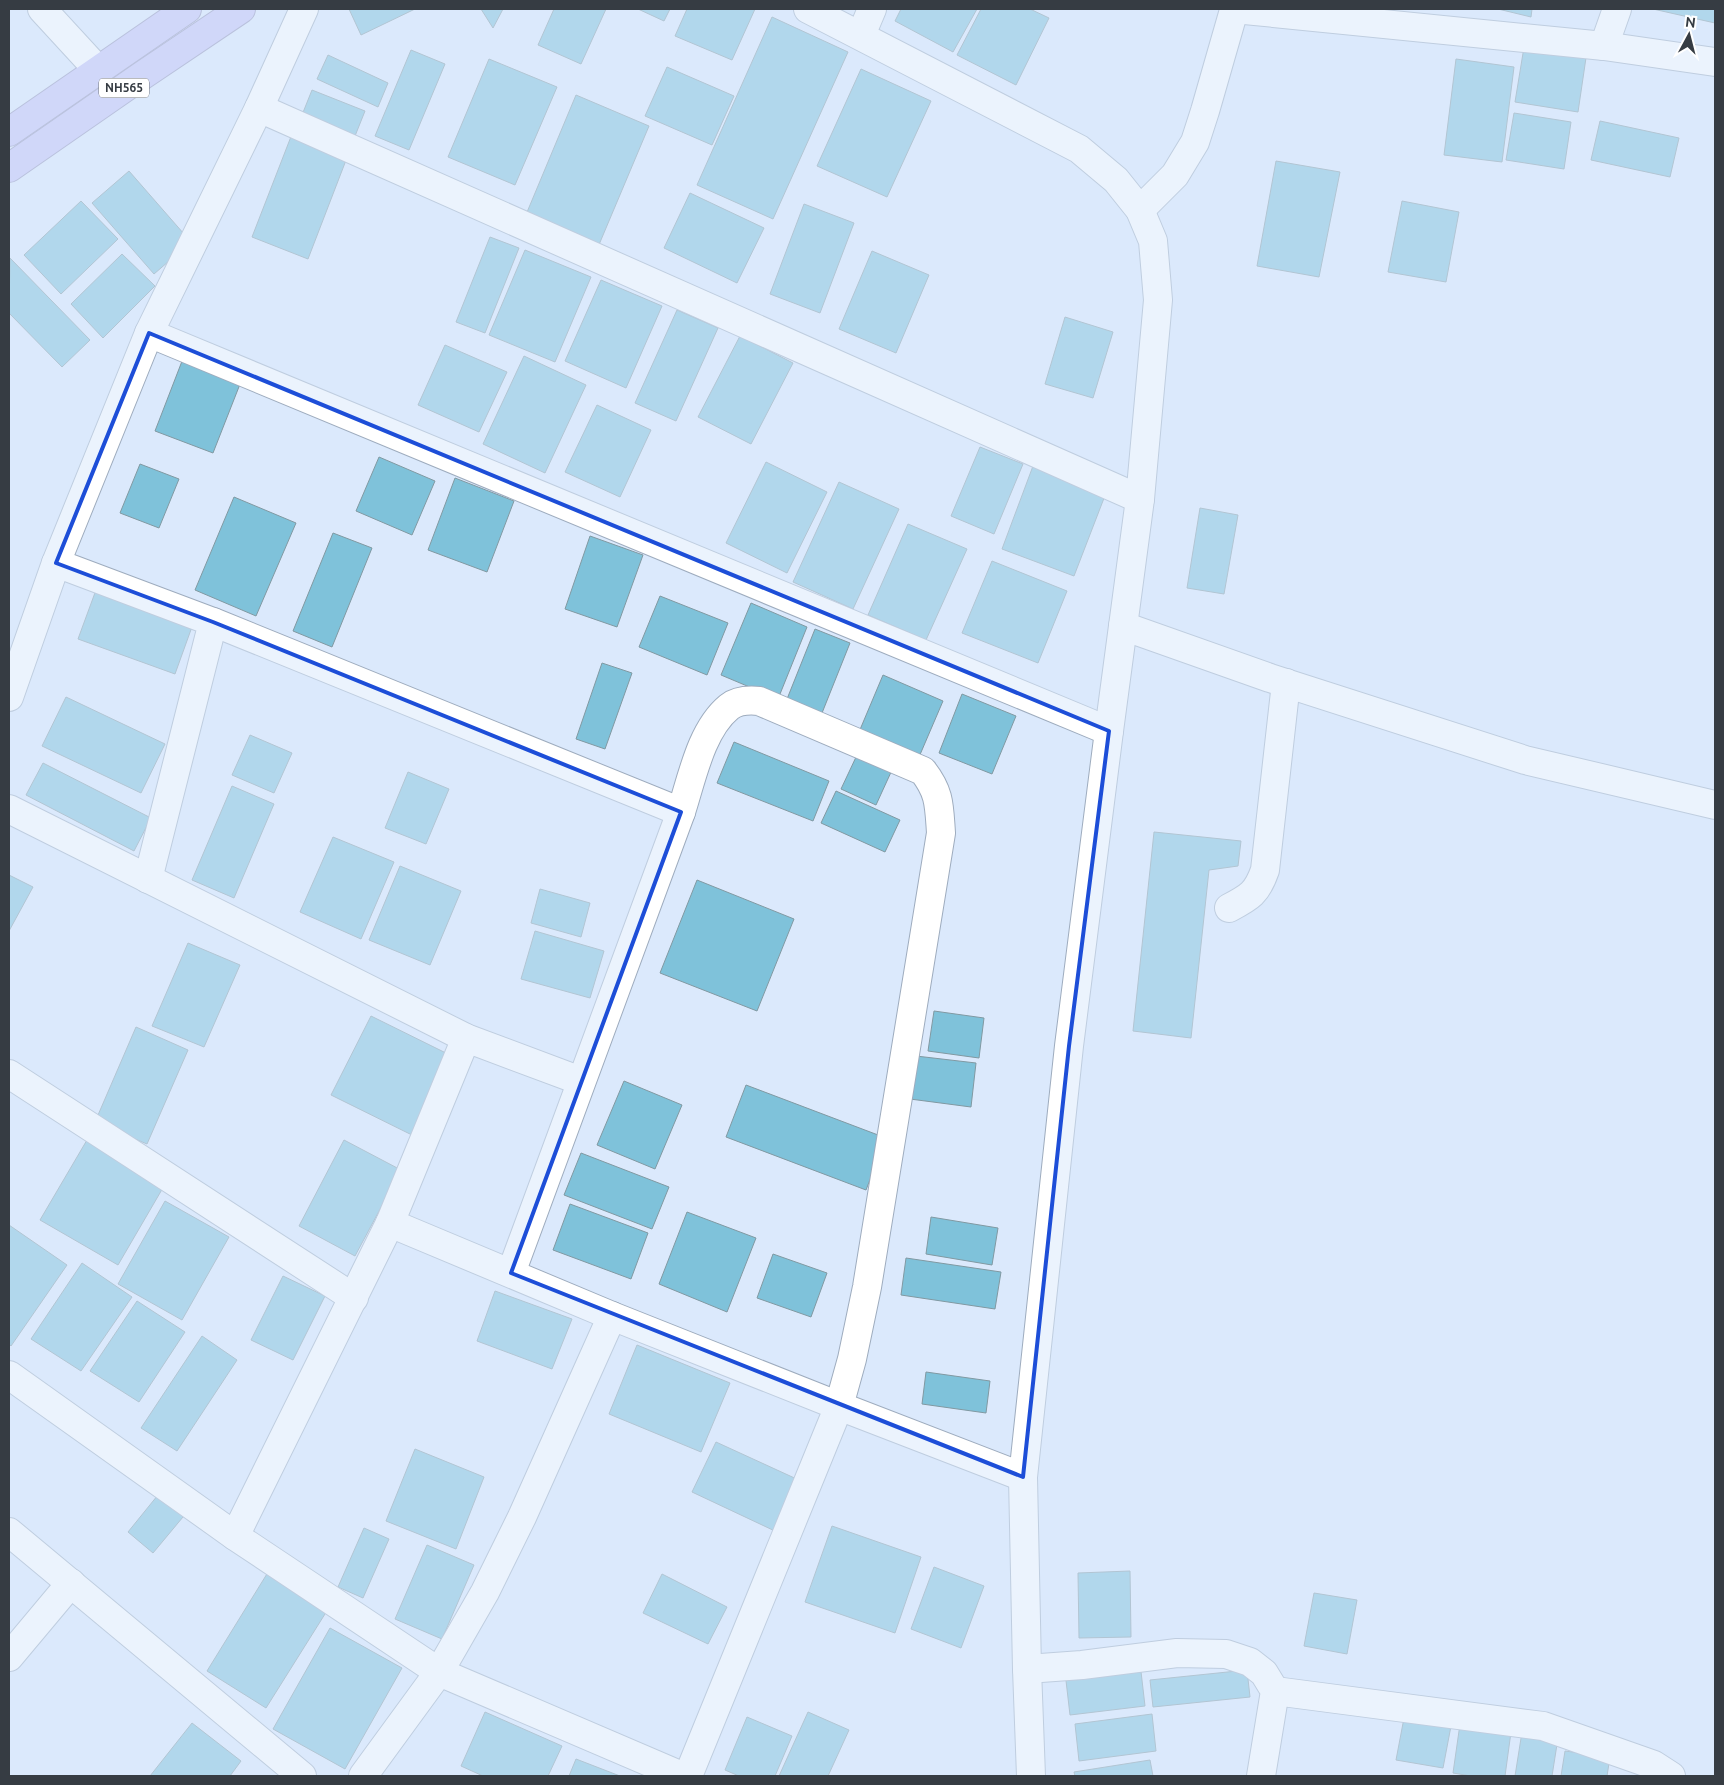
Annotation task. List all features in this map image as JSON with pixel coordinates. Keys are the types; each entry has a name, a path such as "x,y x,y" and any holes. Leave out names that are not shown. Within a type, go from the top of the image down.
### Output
{"highway":[{"name":"NH565","path":"9,132 187,9"},
{"name":"NH565","path":"9,168 241,9"}],"street":[{"path":"42,9 99,71"},
{"path":"9,696 56,563 149,333 259,108 304,9"},
{"path":"808,9 1079,149 1116,180 1140,210 1153,241 1158,300 1140,498 1068,1055 1023,1477 1026,1669 1031,1776"},
{"path":"861,35 872,9"},
{"path":"1140,210 1174,175 1195,142 1234,9 1604,46 1715,62"},
{"path":"1604,46 1617,9"},
{"path":"259,108 1140,498"},
{"path":"149,333 1109,731"},
{"path":"56,563 213,622 681,812"},
{"path":"148,880 213,622"},
{"path":"1123,626 1286,683 1525,760 1715,805"},
{"path":"1230,908 1246,899 1260,886 1265,870 1286,683"},
{"path":"511,1273 681,812 698,756 714,724 730,706 746,700 759,702 923,771 936,792 941,832 867,1287 852,1359 839,1406 688,1776"},
{"path":"9,809 466,1038 581,1082"},
{"path":"235,1536 390,1223 466,1038"},
{"path":"9,1074 354,1298"},
{"path":"390,1223 612,1316 1023,1477"},
{"path":"363,1776 439,1672 485,1592 518,1526 612,1316"},
{"path":"9,1375 235,1536 439,1672 682,1776"},
{"path":"9,1532 302,1776"},
{"path":"9,1657 71,1583"},
{"path":"1026,1669 1177,1653 1226,1654 1250,1662 1264,1673 1275,1691 1261,1776"},
{"path":"1275,1691 1543,1726 1654,1765 1671,1776"}],"highlighted area":[{"path":"149,333 1109,731 1069,1046 1023,1477 511,1273 681,812 213,622 56,563"}],"building":[{"path":"349,9 415,9 361,35"},
{"path":"481,9 503,9 493,28"},
{"path":"554,9 606,9 581,64 538,45"},
{"path":"638,9 670,9 664,21"},
{"path":"687,9 755,9 732,60 675,36"},
{"path":"901,9 977,9 953,52 895,21"},
{"path":"981,9 1030,9 1049,18 1016,85 957,55"},
{"path":"1498,9 1532,9 1531,17"},
{"path":"1653,9 1715,9 1715,23"},
{"path":"772,17 848,52 773,219 697,185"},
{"path":"1525,41 1587,51 1578,112 1515,102"},
{"path":"411,50 445,64 409,150 375,136"},
{"path":"328,55 388,83 378,107 317,79"},
{"path":"489,59 557,87 515,185 448,157"},
{"path":"1456,59 1514,67 1502,162 1444,155"},
{"path":"667,67 734,96 712,145 645,116"},
{"path":"861,69 931,101 887,197 817,166"},
{"path":"312,90 365,111 355,136 302,115"},
{"path":"576,95 649,126 598,247 525,217"},
{"path":"1514,113 1571,122 1564,169 1506,160"},
{"path":"1600,121 1679,138 1670,177 1591,160"},
{"path":"292,134 348,155 308,259 252,237"},
{"path":"1276,161 1340,172 1319,277 1257,266"},
{"path":"129,171 191,242 154,274 92,203"},
{"path":"690,193 764,228 737,283 664,248"},
{"path":"81,201 118,239 61,294 24,255"},
{"path":"1402,201 1459,212 1446,282 1388,272"},
{"path":"804,204 854,223 820,313 770,294"},
{"path":"490,237 519,248 485,333 456,322"},
{"path":"525,250 591,277 555,362 489,335"},
{"path":"872,251 929,275 896,353 839,329"},
{"path":"122,254 155,286 103,338 71,304"},
{"path":"10,258 90,340 62,367 9,313"},
{"path":"601,280 662,306 626,388 565,361"},
{"path":"677,310 718,328 676,421 635,403"},
{"path":"1065,317 1113,332 1093,398 1045,384"},
{"path":"740,336 793,363 751,444 698,417"},
{"path":"445,345 507,372 479,432 418,405"},
{"path":"184,356 242,379 213,453 155,431"},
{"path":"524,356 586,385 545,473 483,444"},
{"path":"597,405 651,430 620,497 565,472"},
{"path":"980,447 1023,464 994,534 951,516"},
{"path":"379,457 435,481 412,535 356,511"},
{"path":"766,462 827,492 787,573 726,543"},
{"path":"140,464 179,479 159,528 120,513"},
{"path":"1033,466 1106,493 1074,576 1002,549"},
{"path":"455,478 514,501 487,572 428,550"},
{"path":"839,482 899,509 853,609 793,582"},
{"path":"234,497 296,523 256,616 195,590"},
{"path":"1200,508 1238,515 1224,594 1187,588"},
{"path":"908,524 967,549 926,640 868,615"},
{"path":"333,533 372,548 332,647 293,631"},
{"path":"590,536 643,555 617,627 565,609"},
{"path":"992,561 1067,591 1038,663 962,633"},
{"path":"96,590 193,624 175,674 78,639"},
{"path":"660,596 728,623 707,675 639,647"},
{"path":"751,603 807,627 778,699 721,675"},
{"path":"815,629 850,643 820,718 785,704"},
{"path":"602,663 632,673 605,749 576,739"},
{"path":"883,675 943,701 919,757 859,732"},
{"path":"962,694 1016,716 992,774 939,753"},
{"path":"66,697 165,744 141,793 42,746"},
{"path":"250,735 292,753 274,793 232,775"},
{"path":"734,742 829,781 813,821 717,783"},
{"path":"857,755 892,770 876,805 841,789"},
{"path":"43,763 151,818 134,851 26,795"},
{"path":"408,772 449,789 426,844 385,828"},
{"path":"232,786 274,804 234,898 192,880"},
{"path":"836,791 900,820 885,852 821,823"},
{"path":"1154,832 1241,841 1238,866 1209,870 1191,1038 1133,1031"},
{"path":"333,837 394,862 361,939 300,912"},
{"path":"400,866 461,891 430,965 369,940"},
{"path":"9,875 33,887 9,931"},
{"path":"697,880 794,919 757,1011 660,973"},
{"path":"540,889 590,903 581,937 531,923"},
{"path":"535,931 604,951 590,998 521,979"},
{"path":"188,943 240,965 204,1047 152,1026"},
{"path":"934,1011 984,1018 979,1058 928,1051"},
{"path":"371,1016 456,1058 416,1137 331,1095"},
{"path":"136,1027 188,1050 147,1144 95,1122"},
{"path":"916,1056 976,1063 971,1107 910,1099"},
{"path":"624,1081 682,1105 655,1169 597,1145"},
{"path":"746,1085 886,1138 866,1190 726,1137"},
{"path":"87,1140 164,1186 118,1265 40,1220"},
{"path":"344,1140 401,1170 355,1256 299,1226"},
{"path":"581,1153 669,1187 652,1229 564,1195"},
{"path":"165,1201 229,1237 182,1320 118,1284"},
{"path":"570,1204 648,1233 631,1279 553,1250"},
{"path":"687,1212 756,1238 727,1312 659,1284"},
{"path":"931,1217 998,1228 992,1265 926,1254"},
{"path":"9,1225 67,1265 11,1346 9,1344"},
{"path":"773,1254 827,1273 811,1317 757,1298"},
{"path":"906,1258 1001,1272 995,1309 901,1295"},
{"path":"82,1263 132,1297 81,1371 31,1339"},
{"path":"283,1276 325,1296 293,1360 251,1340"},
{"path":"495,1291 572,1319 552,1369 477,1341"},
{"path":"137,1301 185,1332 139,1402 90,1371"},
{"path":"202,1336 237,1360 177,1451 141,1428"},
{"path":"637,1345 730,1383 701,1452 609,1414"},
{"path":"926,1372 990,1381 986,1413 922,1404"},
{"path":"716,1442 801,1481 777,1532 692,1492"},
{"path":"415,1449 484,1477 456,1549 386,1521"},
{"path":"162,1490 188,1511 153,1553 128,1532"},
{"path":"832,1526 921,1557 895,1633 805,1602"},
{"path":"364,1528 389,1539 363,1598 338,1587"},
{"path":"427,1545 474,1565 442,1639 395,1619"},
{"path":"934,1567 984,1586 961,1648 911,1629"},
{"path":"270,1569 330,1606 266,1708 207,1671"},
{"path":"1130,1571 1131,1637 1079,1638 1078,1573"},
{"path":"662,1574 727,1607 708,1644 643,1613"},
{"path":"1314,1593 1357,1600 1347,1654 1304,1646"},
{"path":"330,1628 402,1668 345,1769 273,1729"},
{"path":"1140,1663 1145,1706 1070,1715 1065,1672"},
{"path":"1247,1670 1250,1697 1153,1707 1150,1680"},
{"path":"485,1712 562,1746 548,1776 483,1776 461,1766"},
{"path":"808,1712 849,1730 828,1776 779,1776"},
{"path":"1152,1714 1156,1751 1079,1761 1075,1724"},
{"path":"747,1717 792,1736 775,1776 739,1776 725,1770"},
{"path":"1404,1718 1451,1726 1443,1768 1396,1760"},
{"path":"192,1723 241,1761 230,1776 150,1776"},
{"path":"1460,1724 1511,1732 1505,1776 1471,1776 1453,1773"},
{"path":"1522,1732 1558,1738 1552,1776 1515,1776"},
{"path":"1565,1751 1610,1757 1607,1776 1561,1776"},
{"path":"576,1759 620,1776 569,1776"},
{"path":"1150,1760 1153,1776 1075,1776 1074,1772"}]}
